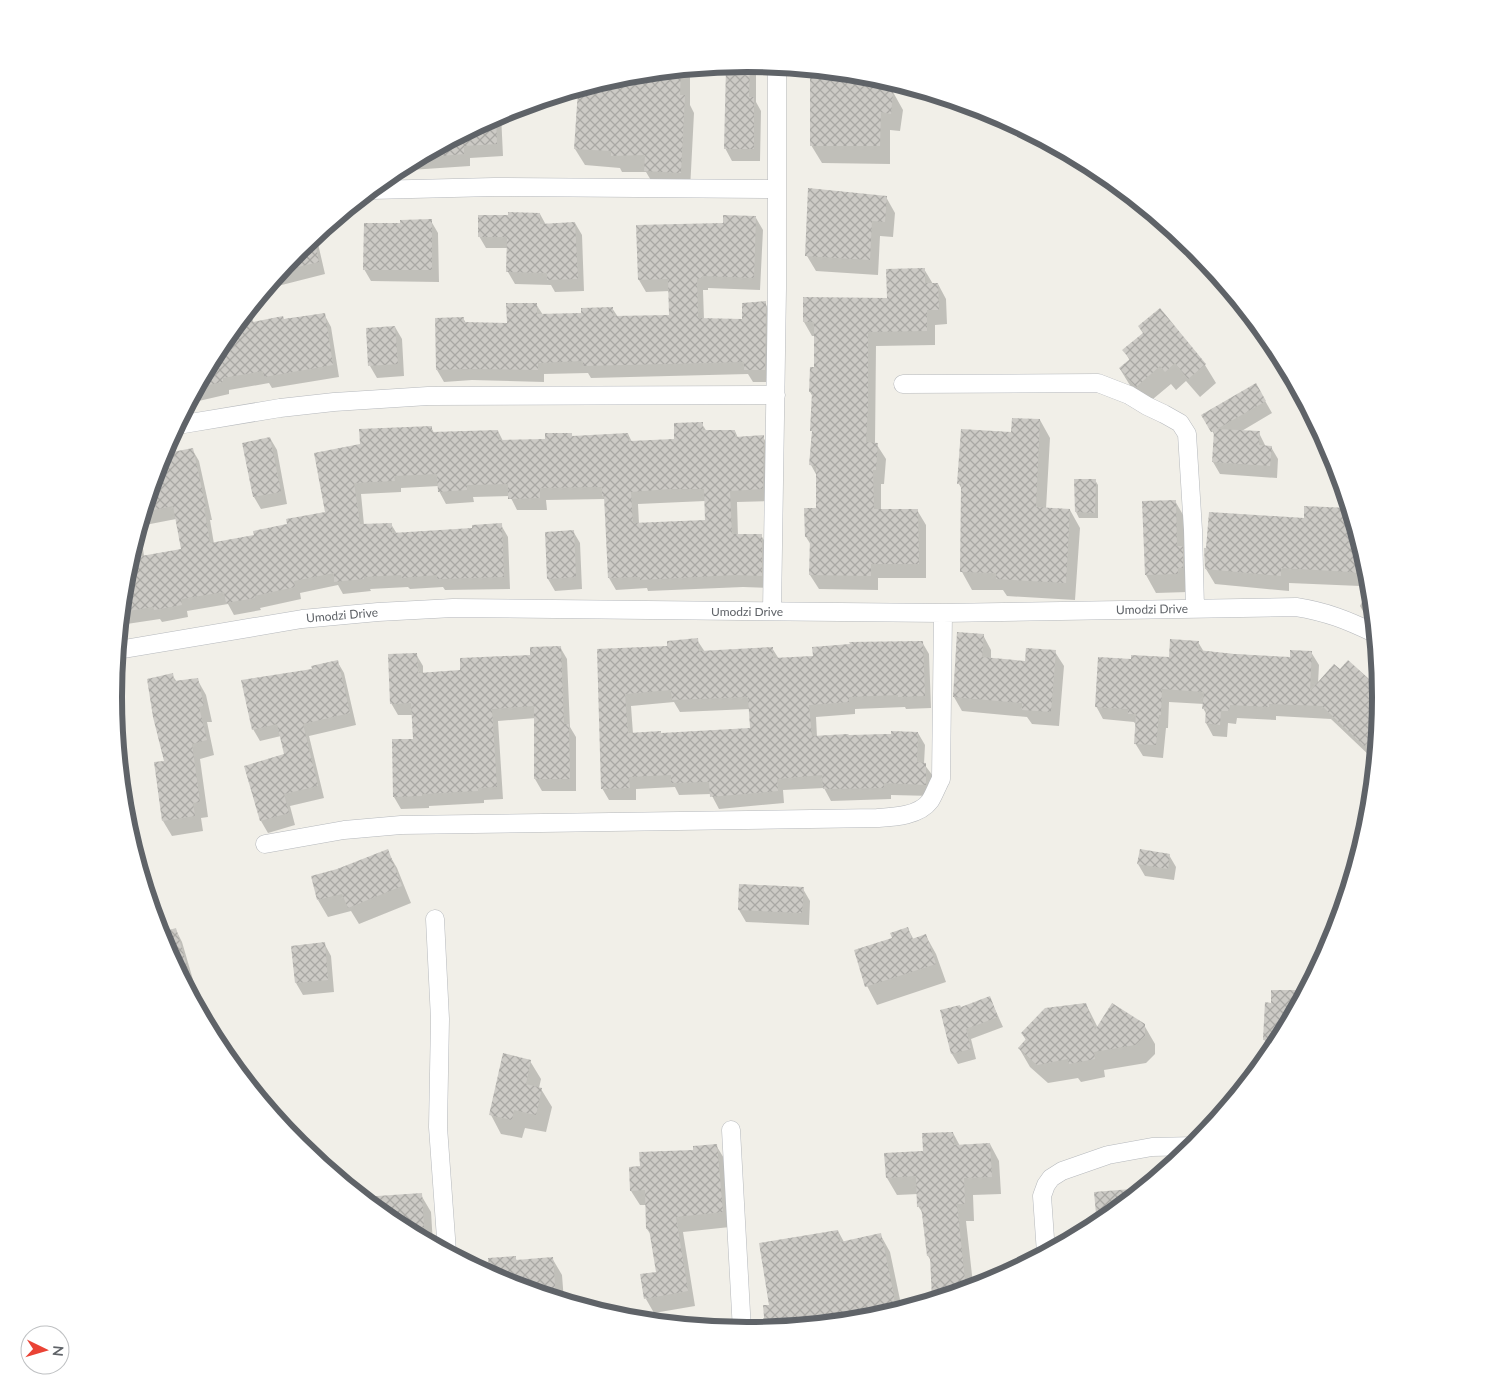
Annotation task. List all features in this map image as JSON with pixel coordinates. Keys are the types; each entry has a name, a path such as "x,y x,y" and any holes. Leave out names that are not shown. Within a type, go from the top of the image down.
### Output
{"street":[{"path":"772,611 776,395 777,73"},
{"path":"384,190 494,187 776,189"},
{"path":"903,384 1098,383 1129,395 1180,423 1187,434 1193,530 1195,608"},
{"path":"185,424 280,408 334,402 428,396 776,395"},
{"name":"Umodzi Drive","path":"124,649 302,619 453,608 943,613 1296,607 1321,611 1350,621 1368,631"},
{"path":"265,844 344,830 401,825 877,818 901,816 918,811 929,802 941,779 943,613"},
{"path":"435,919 440,1020 438,1127 447,1245"},
{"path":"731,1130 742,1322"},
{"path":"1046,1246 1042,1196 1051,1178 1062,1170 1108,1156 1152,1147 1181,1146"}],"building":[{"path":"750,72 749,97 754,97 754,149 724,149 726,73"},
{"path":"681,76 680,95 685,95 681,173 644,171 645,155 611,156 611,151 574,149 578,96 625,85"},
{"path":"810,76 893,90 891,114 881,112 880,146 810,146"},
{"path":"496,125 497,144 464,146 464,154 433,157"},
{"path":"808,188 887,196 885,222 872,221 870,260 805,256"},
{"path":"508,212 540,213 540,224 575,222 578,279 547,280 547,273 506,272 507,237 478,237 478,215 508,215"},
{"path":"723,215 756,216 754,278 702,276 702,278 697,279 698,318 742,319 742,303 766,301 765,370 744,370 744,362 583,366 583,361 538,363 538,370 436,370 435,318 464,317 464,322 507,323 506,303 537,303 537,314 581,313 581,308 613,307 613,316 669,315 668,279 638,280 636,225 723,223"},
{"path":"432,219 432,270 363,270 364,223 400,223 400,220"},
{"path":"316,246 319,262 293,268"},
{"path":"925,268 925,283 938,283 939,310 927,310 927,331 868,332 866,442 878,443 876,470 873,470 874,509 918,509 919,564 871,564 871,576 809,575 810,537 805,537 804,508 816,508 816,466 809,465 812,431 810,431 812,392 809,392 810,367 814,367 814,322 803,322 803,297 887,298 886,269"},
{"path":"1160,308 1206,364 1188,379 1175,363 1165,372 1160,366 1136,387 1119,368 1130,359 1122,350 1143,333 1138,326"},
{"path":"325,313 333,365 264,377 263,371 223,378 223,382 206,385 227,350 252,316 253,322 283,316 284,319"},
{"path":"395,326 398,364 368,366 366,328"},
{"path":"1256,383 1266,401 1217,429 1260,431 1259,445 1272,446 1270,466 1212,462 1214,431 1211,432 1201,415"},
{"path":"1012,418 1040,419 1036,507 1070,509 1066,583 996,579 996,573 960,572 961,484 957,484 961,429 1011,432"},
{"path":"703,422 703,430 735,430 735,437 764,435 763,489 730,491 732,534 762,534 762,576 735,575 640,580 640,577 608,578 602,487 540,488 540,498 508,499 508,484 467,485 467,490 438,492 437,474 394,476 395,481 354,483 360,524 392,523 392,533 472,528 472,525 502,523 504,577 437,579 437,575 402,578 401,575 364,577 364,579 334,582 334,573 294,581 295,587 254,596 255,598 226,603 224,592 181,599 182,605 154,610 153,607 128,611 138,557 181,549 173,506 151,511 173,452 193,448 206,508 204,508 210,543 254,535 253,531 287,524 286,519 325,512 314,453 360,444 359,429 432,426 432,432 498,430 499,440 545,439 545,433 572,433 572,436 628,433 629,441 674,439 674,423","holes":["704,489 705,520 633,523 631,492"]},
{"path":"270,437 281,492 253,497 242,443"},
{"path":"1074,479 1096,479 1095,513 1075,512"},
{"path":"1176,500 1177,546 1183,546 1183,568 1178,568 1178,574 1145,575 1142,501"},
{"path":"1304,506 1342,508 1360,574 1281,568 1281,576 1205,569 1204,548 1206,548 1209,512 1304,518"},
{"path":"574,530 576,577 547,579 545,532"},
{"path":"957,632 984,634 982,657 1025,661 1026,648 1056,650 1051,712 1022,710 1022,703 953,697"},
{"path":"698,638 699,651 773,647 773,658 813,656 812,647 850,644 849,642 923,641 925,696 849,697 849,702 809,705 812,736 891,734 891,731 918,732 917,762 926,763 926,785 884,783 884,788 823,789 822,775 777,779 778,791 710,797 709,782 671,783 671,775 629,777 630,788 601,789 597,649 667,646 667,641","holes":["671,690 672,700 748,697 750,728 628,733 625,694"]},
{"path":"1170,639 1199,641 1198,650 1234,654 1290,657 1290,650 1312,651 1310,691 1334,664 1340,669 1348,660 1372,681 1371,739 1364,746 1322,706 1269,704 1269,707 1230,705 1229,711 1221,711 1220,725 1205,723 1206,709 1202,709 1204,692 1162,689 1161,715 1159,715 1156,745 1134,744 1136,714 1128,714 1128,709 1095,707 1098,657 1131,659 1131,655 1169,657"},
{"path":"561,646 564,724 569,724 570,779 534,779 534,706 492,709 497,787 478,788 478,791 393,797 392,739 413,739 411,703 390,704 388,654 417,653 418,673 460,670 460,658 530,655 530,647"},
{"path":"338,660 350,713 303,724 318,786 284,794 289,813 260,821 244,766 284,754 277,724 252,730 241,680 312,669 311,666"},
{"path":"173,673 174,681 198,678 204,706 199,707 207,740 192,744 200,802 193,803 195,816 162,821 154,762 164,761 153,717 147,679"},
{"path":"388,849 402,886 348,908 342,894 317,900 311,876 337,869"},
{"path":"1140,849 1170,854 1168,869 1137,864"},
{"path":"739,884 804,887 802,913 738,910"},
{"path":"908,927 912,939 926,934 936,964 865,987 854,950 892,938 890,933"},
{"path":"176,928 191,980 186,974 168,930"},
{"path":"325,942 328,980 295,983 291,946"},
{"path":"1271,990 1299,990 1270,1040 1263,1040 1265,1002 1271,1003"},
{"path":"990,996 998,1017 966,1029 971,1049 951,1054 940,1010 960,1005 961,1007"},
{"path":"1086,1003 1095,1030 1112,1003 1145,1024 1145,1036 1135,1045 1094,1052 1095,1059 1069,1064 1068,1059 1037,1065 1018,1048 1026,1039 1021,1033 1045,1008"},
{"path":"503,1053 531,1060 526,1084 542,1088 536,1115 514,1110 512,1120 489,1115"},
{"path":"953,1132 954,1145 990,1143 992,1177 964,1178 965,1204 957,1204 965,1283 932,1294 930,1256 927,1256 921,1206 917,1207 916,1176 886,1178 884,1153 923,1151 922,1133"},
{"path":"717,1144 723,1212 676,1217 688,1291 644,1299 640,1274 656,1272 649,1229 646,1229 645,1190 630,1191 629,1167 640,1166 639,1152 693,1150 693,1146"},
{"path":"1132,1189 1096,1215 1094,1192"},
{"path":"422,1193 424,1227 417,1228 372,1196"},
{"path":"838,1230 840,1242 881,1233 895,1304 829,1317 764,1322 763,1305 769,1305 759,1243"},
{"path":"516,1256 516,1260 553,1257 555,1292 489,1266 488,1258"}]}
